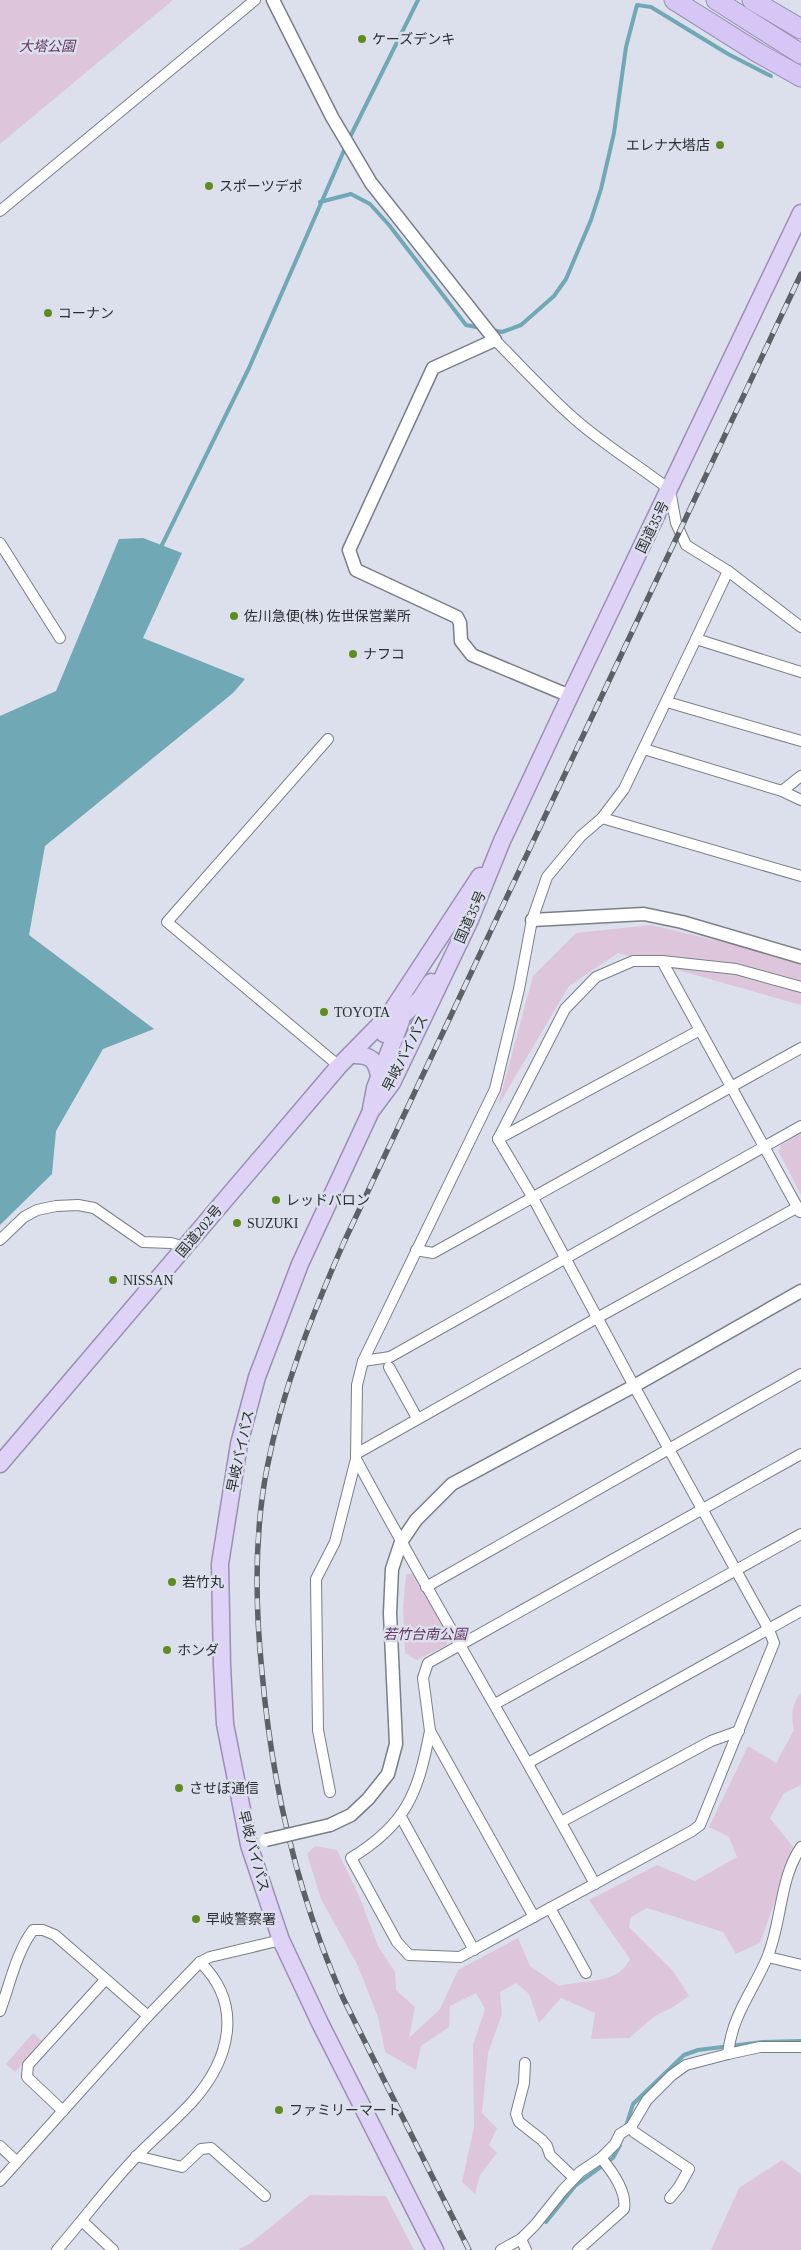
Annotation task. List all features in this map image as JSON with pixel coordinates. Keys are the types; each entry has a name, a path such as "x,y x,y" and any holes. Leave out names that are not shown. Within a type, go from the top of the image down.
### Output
{"highway":[{"path":"674,0 754,51 800,67"},
{"path":"689,0 800,67"},
{"path":"716,0 800,67"},
{"path":"728,0 801,46"},
{"path":"752,0 801,29"},
{"path":"766,0 801,22"},
{"name":"国道35号","path":"435,992 470,920 502,841 570,696 801,213"},
{"name":"国道35号","path":"423,963 502,841"},
{"name":"国道202号","path":"340,1066 376,1041 420,999 470,920"},
{"name":"国道202号","path":"0,1464 340,1066 389,1015 423,963"},
{"name":"早岐バイパス","path":"371,1111 379,1076 423,963"},
{"name":"早岐バイパス","path":"435,992 392,1083 371,1111 300,1264 257,1377 239,1444 220,1564 222,1666 226,1724 249,1845 281,1940 320,2023 435,2250"},
{"path":"354,1056 366,1055 373,1059 379,1076"}],"street":[{"path":"0,211 254,0"},
{"path":"273,0 342,135 370,183 495,340 576,419 602,441 633,461 670,490 676,523 686,545 728,571 801,627"},
{"path":"495,340 433,368 349,550 356,570 457,617 460,623 461,641 472,655 570,696"},
{"path":"0,542 60,638"},
{"path":"330,1792 318,1730 316,1579 335,1542 356,1456 356,1385 363,1361 495,1089 519,988 532,920 547,877 581,836 602,818 624,789 728,571"},
{"path":"696,640 801,672"},
{"path":"667,702 801,741"},
{"path":"328,739 167,922 340,1066"},
{"path":"644,750 782,791 801,800"},
{"path":"782,791 801,776"},
{"path":"602,818 801,876"},
{"path":"532,920 644,914 682,922 801,957"},
{"path":"498,1139 564,1009 596,977 633,961 662,961 736,969 801,987"},
{"path":"356,1456 417,1418 597,1318 799,1210 662,961"},
{"path":"498,1139 700,1030"},
{"path":"416,1250 433,1253 801,1048"},
{"path":"363,1361 390,1356 801,1126"},
{"path":"498,1139 533,1198 669,1450 702,1509 735,1569 770,1630 774,1643 700,1825 460,1957 409,1955 397,1942 352,1858 375,1844 401,1816 420,1778 430,1731 423,1678 428,1663 702,1509 801,1454"},
{"path":"0,1240 24,1217 38,1210 56,1206 78,1205 94,1208 143,1242 170,1243 185,1247"},
{"path":"249,1845 330,1825 351,1815 368,1800 388,1774 396,1744 390,1613 392,1569 401,1542 416,1520 452,1484 634,1386 801,1291"},
{"path":"389,1367 417,1418"},
{"path":"426,1587 801,1374"},
{"path":"356,1456 426,1587 495,1704 595,1884"},
{"path":"495,1704 801,1534"},
{"path":"528,1763 801,1612"},
{"path":"430,1731 534,1917"},
{"path":"561,1822 710,1741 739,1731"},
{"path":"401,1816 474,1950"},
{"path":"728,2054 729,2040 739,2010 768,1957 780,1905 795,1856 801,1848"},
{"path":"550,1908 586,1973"},
{"path":"0,2011 18,1959 33,1930 43,1930 55,1935 148,2016"},
{"path":"0,2181 148,2016 200,1962 210,1957 281,1940"},
{"path":"768,1957 801,1965"},
{"path":"57,2250 136,2156 194,2100 210,2077 222,2054 228,2035 226,2005 211,1975 200,1962"},
{"path":"63,2111 27,2077 28,2065 105,1980"},
{"path":"501,2250 521,2239 574,2178 602,2158 615,2144 620,2134 632,2127 647,2100 672,2075 686,2065 760,2048 801,2047"},
{"path":"525,2063 524,2083 516,2114 519,2122 542,2140 547,2146 550,2155 574,2178"},
{"path":"632,2127 634,2132 689,2169 670,2198"},
{"path":"0,2146 17,2162"},
{"path":"136,2156 182,2167 201,2149 211,2148 266,2196"},
{"path":"578,2250 624,2209 626,2202 602,2158"},
{"path":"82,2221 113,2250"},
{"path":"521,2239 526,2250"}],"green space":[{"name":"大塔公園","path":"0,0 173,0 0,144"},
{"path":"651,925 801,961 801,1005 618,953 569,986 498,1106 533,976 576,933"},
{"path":"801,1133 801,1195 779,1152 781,1145"},
{"name":"若竹台南公園","path":"406,1574 414,1574 449,1635 447,1645 416,1660 405,1653 403,1608"},
{"path":"801,1693 801,1785 784,1793 770,1818 794,1848 760,1943 736,1954 723,1932 647,1908 631,1917 629,1927 673,1971 689,1996 655,2016 629,2038 591,2039 595,2013 561,1998 539,2023 529,1994 516,1983 500,1992 502,2014 488,2053 482,2113 497,2128 489,2145 497,2153 480,2175 475,2194 462,2182 474,2127 473,2045 485,2009 476,1993 450,2006 449,2027 421,2046 416,2070 385,2052 378,2017 357,1964 321,1899 307,1854 315,1846 337,1850 360,1898 378,1946 395,1972 396,1990 415,2007 409,2038 440,2009 458,1970 518,1938 530,1966 559,1986 608,1978 624,1968 630,1959 589,1900 657,1865 695,1881 737,1857 729,1837 709,1827 748,1746 776,1763 794,1730 793,1710 795,1701"},
{"path":"33,2033 43,2042 15,2072 6,2064"},
{"path":"782,2160 801,2174 801,2250 711,2250 739,2188"},
{"path":"310,2195 386,2196 414,2250 237,2250 251,2243"}],"water":[{"path":"143,538 182,553 143,638 245,679 233,693 45,846 29,935 154,1029 103,1049 56,1131 52,1174 0,1225 0,716 56,691 119,539"}],"waterway":[{"path":"349,139 418,0"},
{"path":"492,330 502,332 521,325 554,296 566,279 591,220 601,189 614,133 626,47 637,5 651,7 728,54 771,76"},
{"path":"162,545 249,368 346,146"},
{"path":"320,202 351,194 370,204 389,225 466,325 481,328"},
{"path":"626,2126 633,2104 684,2055 698,2050 763,2042 801,2041"},
{"path":"546,2222 575,2186 613,2158 620,2145"}],"railway":[{"path":"469,2250 343,1998 312,1919 289,1838 272,1756 266,1714 258,1621 258,1544 267,1468 281,1410 299,1353 344,1242 801,274"}],"place":[{"name":"ケーズデンキ","path":"362,39"},
{"name":"エレナ大塔店","path":"720,145"},
{"name":"スポーツデポ","path":"209,186"},
{"name":"コーナン","path":"48,313"},
{"name":"佐川急便(株) 佐世保営業所","path":"234,616"},
{"name":"ナフコ","path":"353,654"},
{"name":"TOYOTA","path":"324,1012"},
{"name":"レッドバロン","path":"276,1200"},
{"name":"SUZUKI","path":"237,1223"},
{"name":"NISSAN","path":"113,1280"},
{"name":"若竹丸","path":"172,1582"},
{"name":"ホンダ","path":"167,1650"},
{"name":"させぼ通信","path":"179,1788"},
{"name":"早岐警察署","path":"196,1919"},
{"name":"ファミリーマート","path":"279,2110"}]}
